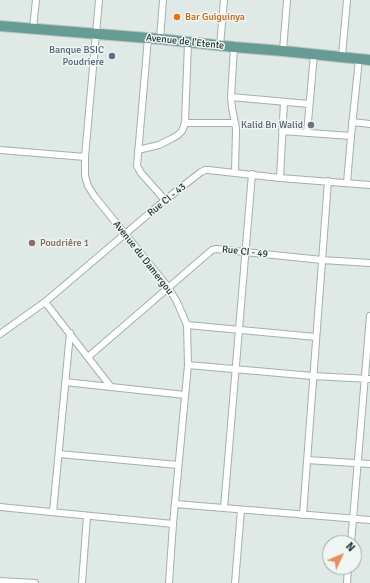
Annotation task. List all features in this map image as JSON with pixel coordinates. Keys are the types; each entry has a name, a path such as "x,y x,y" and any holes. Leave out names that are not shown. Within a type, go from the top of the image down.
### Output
{"main road":[{"name":"Avenue de l'Etente","path":"0,26 160,39 370,60"}],"street":[{"path":"33,28 36,0"},
{"name":"Avenue du Damergou","path":"99,0 85,157 85,176 88,186 95,197 168,287 177,302 187,325 188,365 168,583"},
{"path":"160,39 163,0"},
{"path":"220,46 224,0"},
{"path":"283,51 287,0"},
{"path":"342,56 347,0"},
{"path":"148,38 137,166 166,200"},
{"path":"138,150 159,145 178,135 182,131 185,123 188,43"},
{"path":"234,47 231,97 236,126 235,173"},
{"path":"307,133 314,54"},
{"path":"347,183 359,59"},
{"path":"231,97 309,104"},
{"path":"280,178 284,102"},
{"path":"352,122 370,124"},
{"path":"185,123 236,126"},
{"path":"282,131 351,136"},
{"path":"0,150 85,157"},
{"name":"Rue CI - 43","path":"0,334 45,302 166,200 205,170 370,185"},
{"path":"224,508 252,174"},
{"path":"303,516 328,182"},
{"name":"Rue CI - 49","path":"88,357 212,250 216,249 322,260 370,263"},
{"path":"45,302 112,387"},
{"path":"352,535 358,462 368,379 370,316"},
{"path":"187,325 316,336"},
{"path":"53,512 70,333"},
{"path":"188,365 313,376 368,379"},
{"path":"65,382 185,395"},
{"path":"59,454 178,465"},
{"path":"307,460 358,462 370,464"},
{"path":"175,504 303,516 370,520"},
{"path":"0,507 173,524"},
{"path":"235,583 241,510"},
{"path":"82,583 87,516"},
{"path":"0,580 35,583"}],"place":[{"name":"Bar Guiguinya","path":"177,17"},
{"name":"Banque BSIC Poudriere","path":"112,56"},
{"name":"Kalid Bn Walid","path":"311,125"},
{"name":"Poudriêre 1","path":"32,243"}]}
